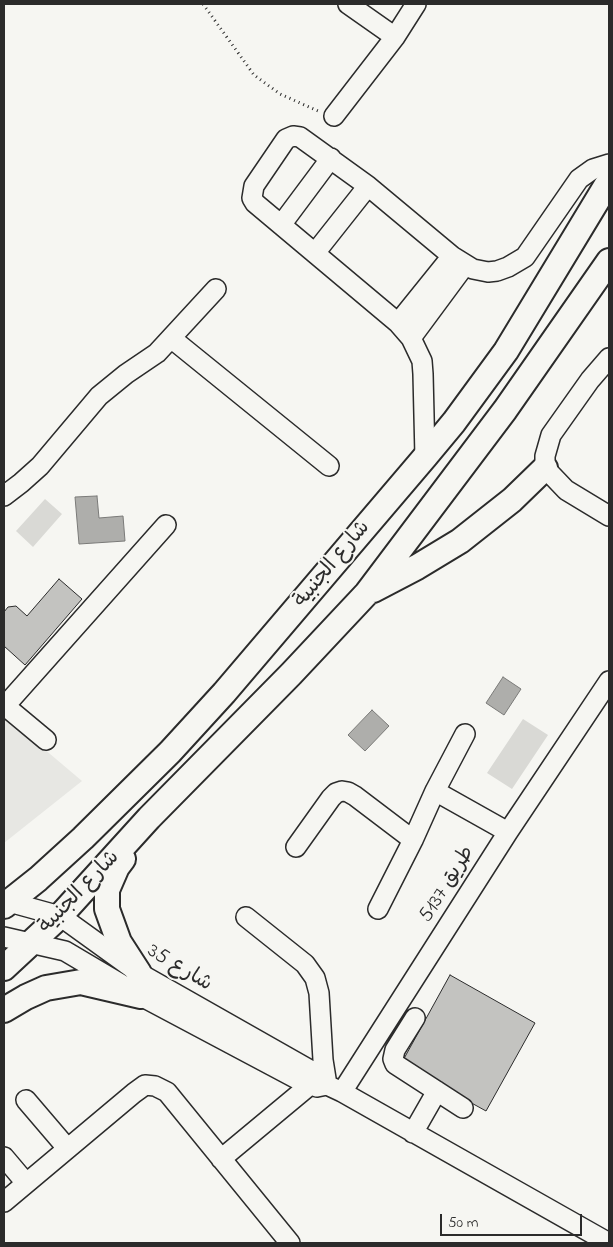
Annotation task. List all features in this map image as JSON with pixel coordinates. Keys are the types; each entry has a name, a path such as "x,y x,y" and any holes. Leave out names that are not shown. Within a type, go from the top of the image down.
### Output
{"main road":[{"name":"شارع الجنبية","path":"5,904 38,879 90,831 131,793 176,746 425,457 454,422 506,352 609,181"},
{"name":"شارع الجنبية","path":"4,968 60,916 150,818 291,674 367,593 505,410 609,261"},
{"path":"367,593 417,567 460,541 512,500 544,468"},
{"path":"139,973 119,942 111,923 107,909 107,890 117,867 150,818"},
{"path":"4,1010 46,988 81,982 141,996"}],"street":[{"path":"348,4 395,37"},
{"path":"334,116 395,37 416,4"},
{"path":"425,457 424,374 418,349 398,323 255,203 252,198 254,186 281,144 292,136 300,137 368,186 459,260 481,272 497,271 525,257 580,179 593,169 609,164"},
{"path":"281,225 331,158"},
{"path":"315,253 368,186"},
{"path":"398,323 459,260"},
{"path":"411,338 459,260"},
{"path":"4,496 40,466 99,396 126,374 157,353 216,289"},
{"path":"171,338 328,466"},
{"path":"609,358 590,380 550,435 544,468 566,490 609,516"},
{"path":"46,740 4,706 166,525"},
{"name":"طريق 5137","path":"221,1159 327,1088 508,832 602,708 609,681"},
{"path":"378,909 464,734"},
{"path":"296,847 331,798 336,793 342,791 354,796 413,840"},
{"path":"435,791 508,832"},
{"name":"شارع 35","path":"5,904 60,916 139,973 310,1070 323,1079 327,1088"},
{"path":"246,917 305,964 315,978 319,993 323,1060 327,1088"},
{"name":"شارع 35","path":"4,937 65,950 141,996 327,1088 413,1133 609,1243"},
{"path":"414,1018 395,1050 393,1059 396,1064 464,1108"},
{"path":"4,1202 134,1093 145,1085 155,1086 167,1092 290,1243"},
{"path":"413,1133 436,1091"},
{"path":"26,1100 67,1148"},
{"path":"4,1157 26,1183"}],"path":[{"path":"203,4 254,75 280,94 312,110 334,116"}],"shaded area":[{"path":"97,496 99,518 123,516 125,541 79,544 75,497"},
{"path":"45,499 62,514 33,547 16,531"},
{"path":"503,677 521,689 504,715 486,703"},
{"path":"372,710 389,726 365,751 348,735"},
{"path":"4,715 82,781 4,843"},
{"path":"523,719 548,735 512,789 487,773"}],"building":[{"path":"59,579 82,599 25,665 4,646 4,612 8,607 16,606 27,616"},
{"path":"450,975 535,1023 486,1111 401,1064"}]}
